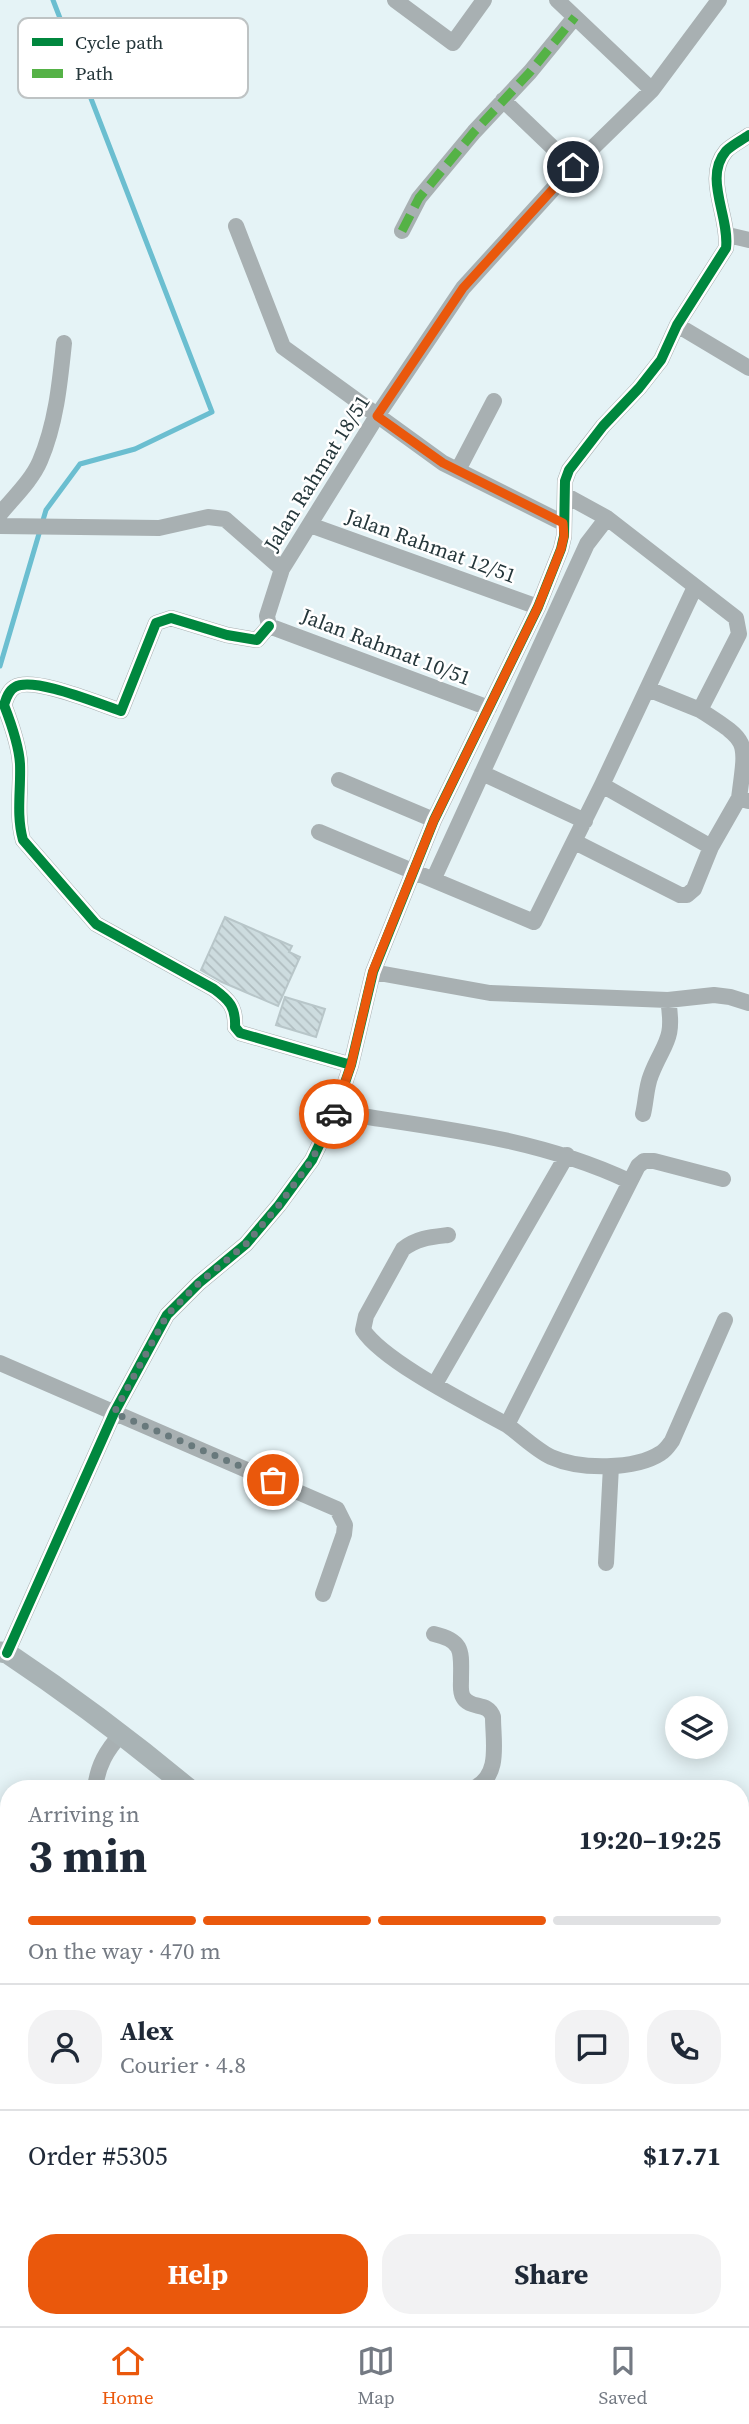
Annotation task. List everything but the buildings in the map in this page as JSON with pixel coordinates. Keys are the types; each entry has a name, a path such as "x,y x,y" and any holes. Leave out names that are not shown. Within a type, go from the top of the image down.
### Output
{"main road":[{"path":"3,1653 122,1733 178,1780"}],"street":[{"path":"395,0 453,43 485,0"},
{"path":"557,0 652,90"},
{"name":"Jalan Rahmat 18/51","path":"269,626 267,616 282,569 377,416 463,288 573,167 652,90 719,0"},
{"path":"402,231 419,198 575,18"},
{"path":"503,100 573,167"},
{"path":"3,1653 114,1413 167,1315 199,1283 246,1244 312,1160 335,1112 351,1065 373,971 434,820 538,607 561,549 564,536 565,481 569,470 603,426 661,360 677,325 726,248 727,235 716,173 726,152 749,135"},
{"path":"236,226 283,347 443,463 563,523"},
{"path":"727,235 749,240"},
{"path":"677,325 749,368"},
{"path":"64,342 51,428 39,464 4,522 159,528 208,517 225,519 282,569"},
{"path":"458,470 494,401"},
{"path":"565,495 607,518 736,618 739,634 700,710"},
{"path":"434,878 587,544 607,518"},
{"name":"Jalan Rahmat 12/51","path":"310,525 538,607"},
{"path":"319,832 534,922 575,842 695,587"},
{"path":"269,626 257,640 227,635 171,618 156,623 121,711 33,683 15,687 7,695 4,705 20,761 19,824 23,840 96,923 214,989 232,1002 236,1014 234,1027 240,1033 351,1065"},
{"name":"Jalan Rahmat 10/51","path":"269,626 489,708"},
{"path":"575,842 680,895 687,895 694,889 711,847 744,799 744,741 736,731 700,710 648,689"},
{"path":"482,773 584,821"},
{"path":"339,780 434,820"},
{"path":"602,785 711,847"},
{"path":"373,971 490,993 668,1000 714,995 749,1003"},
{"path":"643,1114 650,1079 667,1046 670,1034 668,1000"},
{"path":"335,1112 519,1142 567,1155 629,1181"},
{"path":"435,1384 567,1155"},
{"path":"507,1425 629,1181 644,1161 723,1179"},
{"path":"448,1235 425,1237 404,1249 366,1316 363,1330 371,1342 435,1384 507,1425 550,1457 575,1463 611,1466 638,1463 663,1452 672,1441 725,1320"},
{"path":"0,1363 337,1509 345,1525 344,1534 323,1594"},
{"path":"606,1563 611,1466"},
{"path":"434,1634 457,1643 461,1652 463,1699 486,1706 494,1717 493,1770 486,1780"},
{"path":"96,1780 107,1751 122,1733"}],"waterway":[{"path":"53,0 60,18"},
{"path":"0,666 46,510 80,464 135,449 212,412 91,98"}],"marked path":[{"path":"402,231 419,198 575,17"}],"cycle path":[{"path":"7,1653 114,1413 167,1315 199,1283 246,1244 312,1160 335,1112 351,1065 373,972 434,820 538,607 561,549 564,536 565,481 569,470 603,426 661,360 677,325 726,248 717,173 726,151 749,135"},
{"path":"269,626 257,640 227,635 171,618 156,623 121,711 51,688 36,685 15,687 4,705 19,757 21,831 23,840 96,924 214,989 228,1001 234,1014 235,1027 240,1033 351,1065"}],"way so far":[{"path":"273,1480 114,1413 167,1315 199,1283 246,1244 279,1205 312,1160 334,1114"}],"route":[{"path":"334,1114 351,1065 373,971 434,820 538,607 564,536 563,523 443,463 377,416 463,288 573,167"}]}
